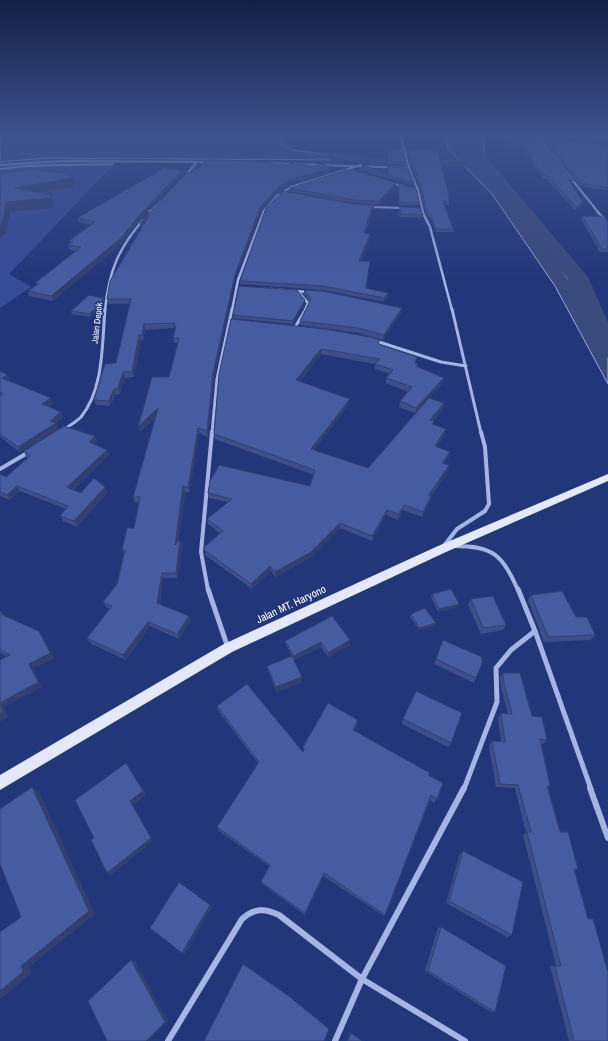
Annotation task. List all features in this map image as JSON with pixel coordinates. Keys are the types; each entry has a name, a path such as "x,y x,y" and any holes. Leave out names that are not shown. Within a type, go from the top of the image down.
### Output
{"main road":[{"name":"Jalan MT. Haryono","path":"0,783 228,648 447,547 608,477"}],"street":[{"path":"228,648 208,591 201,552 217,379 238,280 262,213 282,192 309,183"},
{"path":"392,183 418,190"},
{"path":"415,183 418,190 420,208 430,227 485,446 488,504 485,511 457,529 447,547 484,548 494,554 505,566 535,631 608,838"},
{"path":"574,183 608,224"},
{"path":"282,192 289,193"},
{"name":"Jalan Depok","path":"61,431 77,421 82,415 88,403 98,373 107,290 114,262 122,246 133,231 165,196"},
{"path":"367,206 408,208"},
{"path":"268,288 316,293"},
{"path":"294,329 308,306 308,302 298,291"},
{"path":"229,321 236,322"},
{"path":"286,328 301,330"},
{"path":"371,340 441,362 466,366"},
{"path":"0,469 34,449"},
{"path":"335,1041 362,979 467,783 497,702 496,668 511,650 535,631"},
{"path":"168,1041 242,919 249,912 257,909 268,910 279,915 362,979 465,1041"}],"shaded area":[{"path":"0,183 96,183 9,274 31,287 0,308"},
{"path":"481,183 504,183 608,340 608,384 555,286 492,194"}],"building":[{"path":"0,183 46,183 15,188 51,195 50,198 6,202 2,224 0,225"},
{"path":"139,183 170,183 138,217 121,238 51,296 28,291 38,284 35,283 81,247 68,245 73,242 69,241 95,222 77,218"},
{"path":"177,183 285,183 281,185 260,207 235,275 213,373 207,431 198,428 188,488 183,486 175,545 180,540 176,573 162,573 157,603 189,616 177,634 148,622 123,655 87,638 112,606 103,602 117,584 125,550 122,550 127,528 134,528 140,497 133,497 158,408 138,427 152,377 169,377 179,338 173,338 176,326 174,326 175,323 144,324 142,335 139,335 132,372 123,372 118,389 114,389 109,401 94,400 105,364 116,363 131,299 107,299 110,281 150,214 140,223"},
{"path":"307,183 396,183 379,201 354,200 290,188"},
{"path":"420,183 446,183 449,202 443,201 453,229 436,229 431,215 429,215 426,209"},
{"path":"554,183 571,183 583,202 576,207"},
{"path":"581,183 608,183 608,188"},
{"path":"399,184 416,189 419,203 399,202"},
{"path":"283,191 354,204 375,205 372,208 364,233 370,234 359,261 370,261 366,288 388,293 384,298 323,286 240,281 266,208"},
{"path":"400,207 420,208 423,215 400,214"},
{"path":"582,216 601,216 608,222 608,249 602,249"},
{"path":"239,286 297,290 305,300 293,321 233,315"},
{"path":"304,290 323,291 402,308 384,335 358,328 300,321 311,299"},
{"path":"89,295 102,298 103,296 102,303 89,314 71,311"},
{"path":"231,319 325,329 370,337 380,340 378,344 417,357 415,363 418,364 416,366 444,378 416,408 400,401 412,387 386,378 393,370 375,364 380,359 321,349 296,380 350,399 311,449 368,468 429,398 444,403 430,420 434,421 432,424 446,429 435,446 450,452 442,463 449,465 429,495 431,496 423,512 404,505 399,514 387,510 372,536 340,523 311,552 275,572 270,566 251,584 204,550 204,547 223,531 207,519 232,499 208,493 210,481 219,465 310,486 315,470 214,434 219,374"},
{"path":"0,371 8,375 2,378 51,398 42,404 61,412 50,421 56,423 18,447 0,434 0,396 3,394 0,392"},
{"path":"64,426 95,436 89,442 107,450 67,487 81,493 94,478 105,487 74,521 60,516 68,506 17,486 7,495 0,492 0,474 6,477 30,456 24,451"},
{"path":"451,589 459,604 439,609 432,594"},
{"path":"562,591 576,617 587,617 595,635 548,637 531,595"},
{"path":"493,596 506,625 483,628 471,599"},
{"path":"425,608 436,623 419,628 411,614"},
{"path":"0,614 39,631 50,653 29,664 38,682 0,703 0,660 10,655 0,650"},
{"path":"332,616 350,640 328,653 321,642 294,656 285,641"},
{"path":"443,640 482,657 482,663 476,678 436,659"},
{"path":"292,656 302,677 276,687 267,666"},
{"path":"503,673 520,673 532,716 542,717 547,740 540,739 550,786 547,786 560,832 568,832 578,869 574,869 588,919 593,919 608,972 608,1041 574,1041 555,966 561,966 527,832 531,832 518,785 500,784 492,741 505,742 501,713 512,714"},
{"path":"247,684 303,752 303,747 328,703 358,720 353,730 430,773 428,775 443,783 437,799 431,795 385,915 324,873 305,913 261,882 270,865 217,827 259,762 217,706"},
{"path":"416,691 462,713 451,743 403,719"},
{"path":"0,703 3,712 0,714"},
{"path":"126,763 143,791 130,801 151,838 107,873 91,840 94,838 75,800"},
{"path":"32,787 89,911 21,966 23,972 0,991 0,932 21,917 0,864 0,809"},
{"path":"463,851 523,882 512,935 449,901"},
{"path":"179,882 210,905 182,953 150,928"},
{"path":"441,927 506,966 495,1012 428,971"},
{"path":"131,960 165,1022 146,1041 107,1041 88,1001"},
{"path":"243,964 290,997 329,1029 324,1041 204,1041"},
{"path":"351,1033 362,1041 348,1041"}],"waterway":[{"path":"499,183 577,277 608,350"}]}
